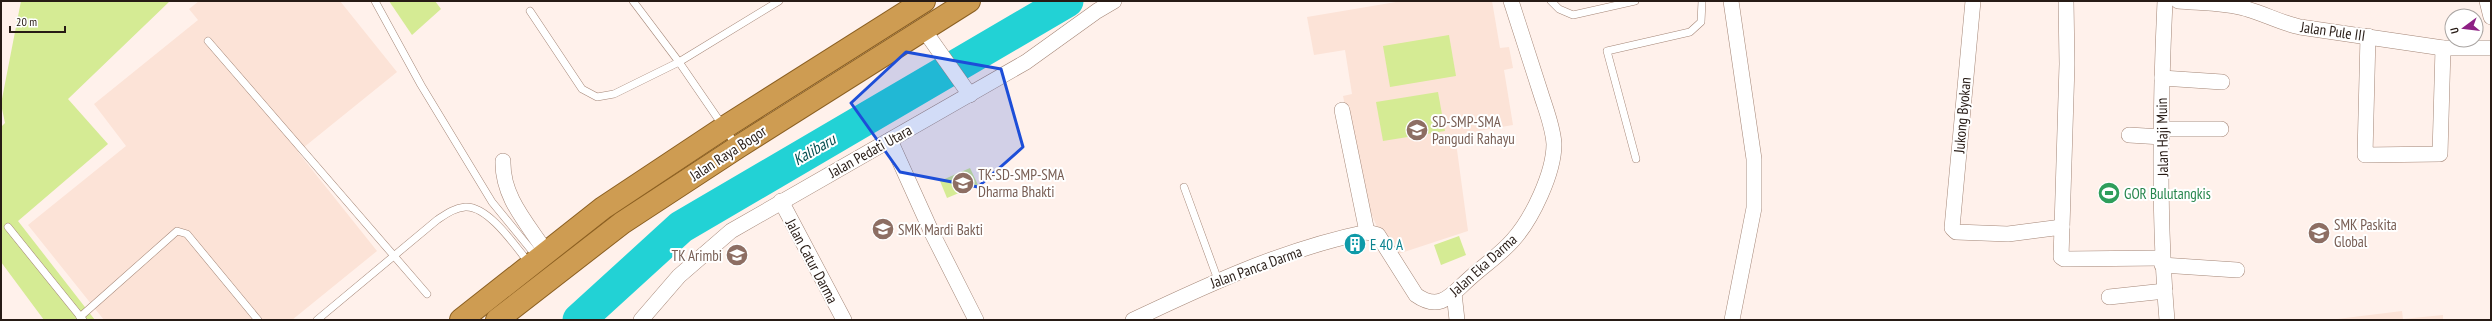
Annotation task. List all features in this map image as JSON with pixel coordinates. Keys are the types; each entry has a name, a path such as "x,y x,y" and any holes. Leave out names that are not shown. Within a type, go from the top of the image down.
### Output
{"highway":[{"name":"Jalan Raya Bogor","path":"497,320 539,268 603,208 725,127 924,1"},
{"name":"Jalan Raya Bogor","path":"461,320 539,268 622,223 738,147 969,1"}],"street":[{"name":"Jalan Pedati Utara","path":"641,320 669,286 718,241 781,201 1026,62 1097,11 1114,1"},
{"name":"Jalan Eka Darma","path":"1367,232 1378,235 1416,295 1425,302 1434,303 1443,301 1454,293 1512,241 1522,229 1538,198 1552,160 1552,128 1511,1"},
{"path":"1731,1 1754,159 1754,201 1732,320"},
{"name":"Jukong Byokan","path":"1973,1 1952,228 1956,232 2008,234 2062,227"},
{"path":"2066,1 2067,64 2062,258 2162,261 2237,270"},
{"name":"Jalan Haji Muin","path":"2165,1 2162,78 2162,261 2167,320"},
{"name":"Jalan Pule III","path":"2178,1 2226,4 2246,8 2279,22 2300,27 2443,48 2491,48"},
{"path":"2487,1 2491,17"},
{"path":"924,30 970,95"},
{"path":"2368,36 2365,155 2440,154 2443,48"},
{"path":"2162,78 2222,82"},
{"path":"1342,110 1367,232"},
{"path":"2129,135 2221,129"},
{"path":"890,140 932,233 976,320"},
{"path":"503,161 503,179 539,268"},
{"name":"Jalan Catur Darma","path":"781,201 844,320"},
{"name":"Jalan Panca Darma","path":"1133,320 1218,280 1277,257 1367,232"},
{"path":"2109,297 2165,291"},
{"path":"1454,293 1457,320"}],"lane":[{"path":"375,1 421,85 492,202 539,268"},
{"path":"633,1 679,62 738,147"},
{"path":"530,11 582,89 597,97 614,94 679,62 778,1"},
{"path":"1550,1 1559,9 1573,15 1635,1"},
{"path":"1636,159 1607,50 1690,32 1701,22 1702,1"},
{"path":"208,41 428,294"},
{"path":"1184,187 1218,280"},
{"path":"317,320 452,210 470,206 476,208 495,222 539,268"},
{"path":"8,227 82,318 177,231 187,234 258,320"}],"highlighted area":[{"path":"906,52 1001,69 1023,147 978,187 900,172 851,103"}],"shaded area":[{"path":"199,1 340,1 397,72 298,152 377,251 292,320 104,320 28,225 126,146 94,104 198,20 189,9"},
{"name":"SD-SMP-SMA Pangudi Rahayu","path":"1402,1 1492,1 1500,48 1509,47 1513,68 1504,70 1513,125 1455,135 1468,231 1398,254 1382,238 1363,195 1343,96 1352,94 1345,50 1314,55 1307,17"},
{"path":"2402,311 2403,319 2443,315 2443,320 2329,320"}],"green space":[{"path":"21,1 170,1 68,99 108,144 18,221 95,320 44,320 1,262 1,127 5,123 1,104"},
{"path":"389,1 435,1 441,9 412,35"},
{"path":"1449,35 1456,76 1390,87 1383,46"},
{"path":"1438,92 1445,131 1383,141 1376,102"},
{"path":"970,168 978,185 947,198 940,181"},
{"path":"1459,236 1466,255 1441,265 1434,245"}],"waterway":[{"name":"Kalibaru","path":"579,320 681,227 1067,1"}],"place":[{"name":"SD-SMP-SMA Pangudi Rahayu","path":"1417,130"},
{"name":"TK-SD-SMP-SMA Dharma Bhakti","path":"963,183"},
{"name":"GOR Bulutangkis","path":"2109,193"},
{"name":"SMK Mardi Bakti","path":"883,229"},
{"name":"SMK Paskita Global","path":"2319,233"},
{"name":"E 40 A","path":"1355,244"},
{"name":"TK Arimbi","path":"737,255"}]}
